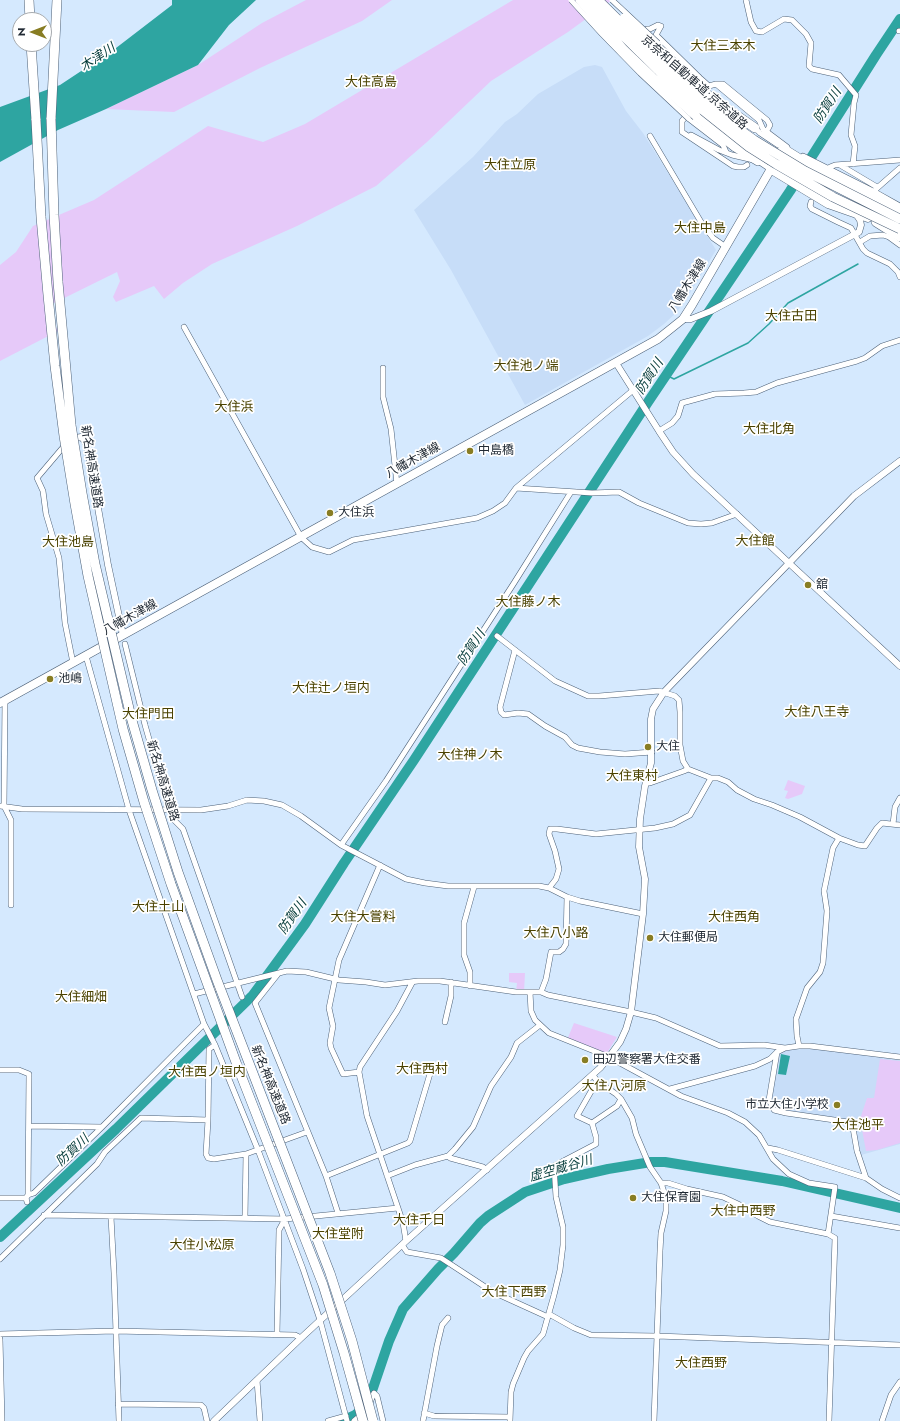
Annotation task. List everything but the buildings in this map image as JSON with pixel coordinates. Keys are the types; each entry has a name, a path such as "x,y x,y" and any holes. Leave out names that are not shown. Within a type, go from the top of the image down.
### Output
{"highway":[{"path":"29,0 30,12"},
{"name":"新名神高速道路","path":"57,0 51,119 57,274 71,424 95,564 131,717 178,872 244,1054 330,1273 352,1341 373,1421"},
{"path":"580,0 623,49 692,117 758,161"},
{"name":"京奈和自動車道;京奈道路","path":"587,0 664,76 705,112 749,146 776,164 827,193 900,229"},
{"name":"京奈和自動車道;京奈道路","path":"598,0 669,70 742,131 780,157 805,171 900,218"},
{"path":"607,0 626,20 711,95 755,128"},
{"name":"新名神高速道路","path":"32,52 41,217 55,366 64,436 88,576 123,729 171,884 237,1065 323,1285 363,1421"},
{"path":"873,191 873,201 900,218"},
{"path":"872,220 883,225 900,237"}],"main road":[{"path":"783,148 812,166 873,191 900,211"},
{"name":"八幡木津線","path":"3,702 658,340 683,319 783,148"},
{"path":"770,169 828,204 872,220 900,218"}],"street":[{"path":"572,0 602,34 640,72 724,145 726,152"},
{"path":"612,0 711,95"},
{"path":"746,0 751,22 756,31 762,32 784,19 792,20 806,34 811,43 809,66 812,69 839,75 856,95 851,134 855,146 853,164"},
{"path":"647,29 658,25 662,26 656,35 709,86"},
{"path":"716,84 759,120 763,129 784,146 900,206"},
{"path":"747,165 738,167 733,166 682,132 682,121 709,86 723,84 768,120 770,125 768,129"},
{"path":"755,128 783,148"},
{"path":"682,130 726,152 758,161 770,169"},
{"path":"650,136 701,222 713,238 726,247"},
{"path":"830,167 900,160"},
{"path":"840,165 873,191"},
{"path":"873,191 900,168"},
{"path":"811,202 810,206 812,209 852,228 860,242 862,249 866,253 890,264 898,272 900,277"},
{"path":"683,319 691,319 700,316 859,232 861,225 860,220 855,213"},
{"path":"860,242 870,236 883,235 889,237 900,245"},
{"path":"184,327 301,537 312,547 329,552 353,540 477,518 493,511 504,503 516,488 632,391"},
{"path":"659,431 672,423 678,416 682,403 715,394 756,392 777,383 857,361 865,358 882,346 900,340"},
{"path":"616,363 646,413 673,452 693,474 900,666"},
{"path":"382,368 383,397 391,429 397,484"},
{"path":"73,663 65,623 59,558 46,514 43,491 37,478 70,440 81,437 86,445 108,565 123,635"},
{"path":"214,1421 300,1338 592,1075 609,1057 620,1042 626,1029 630,1012 643,914 645,879 639,847 639,830 646,783 651,763 651,719 653,709 664,692 790,564 854,496 900,461"},
{"path":"516,488 592,493 619,492 639,503 688,523 712,523 737,514"},
{"path":"341,845 399,761 571,492"},
{"path":"497,636 555,681 588,696 647,692 664,692 675,696 679,700 680,745 683,760 688,769 711,778 718,778 728,782 737,790 754,799 800,817 839,838 858,845 865,846 882,823 900,825"},
{"path":"125,644 145,725 167,802"},
{"path":"515,650 500,707 501,712 504,715 518,713 528,714 545,726 565,737 572,745 578,748 625,754 652,752"},
{"path":"86,656 129,810 204,1024 215,1045 258,1150 285,1219 320,1320 346,1419 328,1421"},
{"path":"3,702 2,806 11,820 11,905"},
{"path":"646,783 650,783 688,769"},
{"path":"549,888 556,879 559,869 549,834 550,829 596,834 665,826 690,815 698,798 711,778"},
{"path":"893,824 895,807 900,798"},
{"path":"2,806 22,809 201,810 228,806 247,800 264,801 282,805 301,816 341,845 406,879 425,883 474,887 527,885 549,888 567,897 603,907 643,914"},
{"path":"170,810 173,819 183,829 242,997"},
{"path":"799,1046 796,1018 807,988 820,972 823,963 827,911 824,891 833,848 839,838"},
{"path":"359,1072 343,1074 331,1048 330,1043 333,1026 329,1008 339,960 380,865"},
{"path":"470,986 470,972 464,955 464,923 474,887"},
{"path":"541,992 546,979 551,952 559,952 564,949 566,944 567,897"},
{"path":"194,994 287,971 306,972 336,980 385,985 440,981 516,992 541,992 548,995 656,1018 720,1046 764,1045 785,1048 810,1046 900,1057"},
{"path":"277,974 255,1003 326,1176 338,1213"},
{"path":"445,1022 451,996 451,982"},
{"path":"412,983 397,1012 360,1067 359,1072 367,1116 403,1223 404,1243 407,1252 442,1258 493,1292 591,1335 900,1345"},
{"path":"530,992 531,1011 535,1020 549,1033 609,1057 681,1096 745,1122 759,1135 774,1159 789,1174 809,1183 836,1187 828,1234"},
{"path":"0,1198 27,1198 34,1193 204,1024"},
{"path":"387,1176 448,1156 456,1149 473,1127 491,1086 511,1057 517,1043 540,1026"},
{"path":"215,1045 209,1049 206,1154 208,1158 214,1159 246,1154 307,1132"},
{"path":"670,1089 755,1066 770,1059 777,1052 785,1048"},
{"path":"777,1052 769,1100 774,1110 786,1114 848,1122 853,1128 857,1151 866,1178"},
{"path":"326,1176 410,1141 432,1067"},
{"path":"0,1070 19,1070 29,1074 27,1198"},
{"path":"592,1075 597,1081 621,1099 632,1118 645,1158 661,1184 666,1198 666,1211 661,1233 660,1251 654,1421"},
{"path":"424,1413 434,1416 510,1419 511,1392 513,1384 528,1351 543,1334 560,1270 563,1245 563,1228 556,1197 554,1166 596,1144 596,1137 592,1123 577,1116 597,1081"},
{"path":"592,1123 617,1106 621,1099"},
{"path":"0,1259 97,1164 105,1152 141,1118 208,1120"},
{"path":"29,1126 102,1127"},
{"path":"768,1148 866,1178 882,1189 900,1198"},
{"path":"245,1218 246,1154"},
{"path":"448,1156 463,1162 483,1167 487,1170"},
{"path":"661,1184 668,1183 686,1189 723,1197 770,1222 828,1234 835,1238 829,1421"},
{"path":"44,1215 285,1219 398,1208"},
{"path":"831,1216 900,1228"},
{"path":"112,1217 119,1421"},
{"path":"277,1334 279,1230 285,1219"},
{"path":"423,1421 442,1325 448,1318"},
{"path":"0,1334 115,1331 277,1334 295,1335 300,1338"},
{"path":"0,1340 2,1421"},
{"path":"257,1380 260,1421"},
{"path":"882,1421 892,1395 900,1382"},
{"path":"354,1421 367,1410 374,1393 377,1396 383,1421"},
{"path":"118,1404 201,1405 204,1408 207,1421"}],"shaded area":[{"path":"172,0 256,0 229,25 198,65 58,130 0,162 0,107 60,85 116,48 172,5"},
{"path":"306,0 392,0 362,21 260,68 174,112 106,109 198,65 262,23"},
{"path":"513,0 612,0 568,32 491,81 427,142 376,186 297,226 212,264 183,283 164,299 154,286 116,302 113,297 120,281 117,272 46,307 58,331 0,361 0,265 16,252 33,226 94,200 208,126 263,142 305,124"},
{"path":"595,65 602,67 626,111 643,133 716,250 687,298 676,313 664,324 648,336 525,405 451,270 414,210 473,157 505,122 517,114 538,94 584,67"},
{"path":"788,780 805,786 802,794 788,799 785,798 788,791 784,790"},
{"path":"509,973 525,973 524,992 516,992 517,983 509,982"},
{"path":"574,1023 617,1037 605,1056 567,1040"},
{"name":"市立大住小学校","path":"804,1048 900,1060 900,1144 861,1155 851,1121 776,1109 771,1101 779,1054 784,1050 798,1050"},
{"path":"781,1054 790,1056 786,1075 778,1074"},
{"path":"880,1059 900,1061 900,1143 877,1150 866,1151 860,1119 867,1098 874,1098"}],"waterway":[{"name":"防賀川","path":"0,1237 116,1129 253,995 305,924 344,863 414,760 648,402 790,191 900,19"},
{"path":"666,375 674,379 748,343 769,324 788,303 858,264"},
{"name":"虚空蔵谷川","path":"342,1421 355,1415 363,1409 371,1394 389,1341 403,1309 480,1223 488,1216 525,1192 564,1179 608,1169 651,1162 665,1162 782,1181 900,1208"}],"place":[{"name":"中島橋","path":"470,451"},
{"name":"大住浜","path":"330,513"},
{"name":"舘","path":"808,585"},
{"name":"池嶋","path":"50,679"},
{"name":"大住","path":"648,747"},
{"name":"大住郵便局","path":"650,938"},
{"name":"田辺警察署大住交番","path":"585,1060"},
{"name":"市立大住小学校","path":"837,1105"},
{"name":"大住保育園","path":"633,1198"}],"district":[{"name":"大住三本木","path":"723,47"},
{"name":"大住高島","path":"371,83"},
{"name":"大住立原","path":"510,166"},
{"name":"大住中島","path":"700,229"},
{"name":"大住古田","path":"791,317"},
{"name":"大住池ノ端","path":"526,367"},
{"name":"大住浜","path":"234,408"},
{"name":"大住北角","path":"769,430"},
{"name":"大住館","path":"755,542"},
{"name":"大住池島","path":"68,543"},
{"name":"大住藤ノ木","path":"528,603"},
{"name":"大住辻ノ垣内","path":"331,689"},
{"name":"大住八王寺","path":"817,713"},
{"name":"大住門田","path":"148,715"},
{"name":"大住神ノ木","path":"470,756"},
{"name":"大住東村","path":"632,777"},
{"name":"大住土山","path":"158,908"},
{"name":"大住大嘗料","path":"363,918"},
{"name":"大住西角","path":"734,918"},
{"name":"大住八小路","path":"556,934"},
{"name":"大住細畑","path":"81,998"},
{"name":"大住西村","path":"422,1070"},
{"name":"大住西ノ垣内","path":"207,1073"},
{"name":"大住八河原","path":"614,1087"},
{"name":"大住池平","path":"858,1126"},
{"name":"大住中西野","path":"743,1212"},
{"name":"大住千日","path":"419,1221"},
{"name":"大住堂附","path":"338,1235"},
{"name":"大住小松原","path":"202,1246"},
{"name":"大住下西野","path":"514,1293"},
{"name":"大住西野","path":"701,1364"}],"water label":[{"name":"木津川","path":"98,58"}]}
